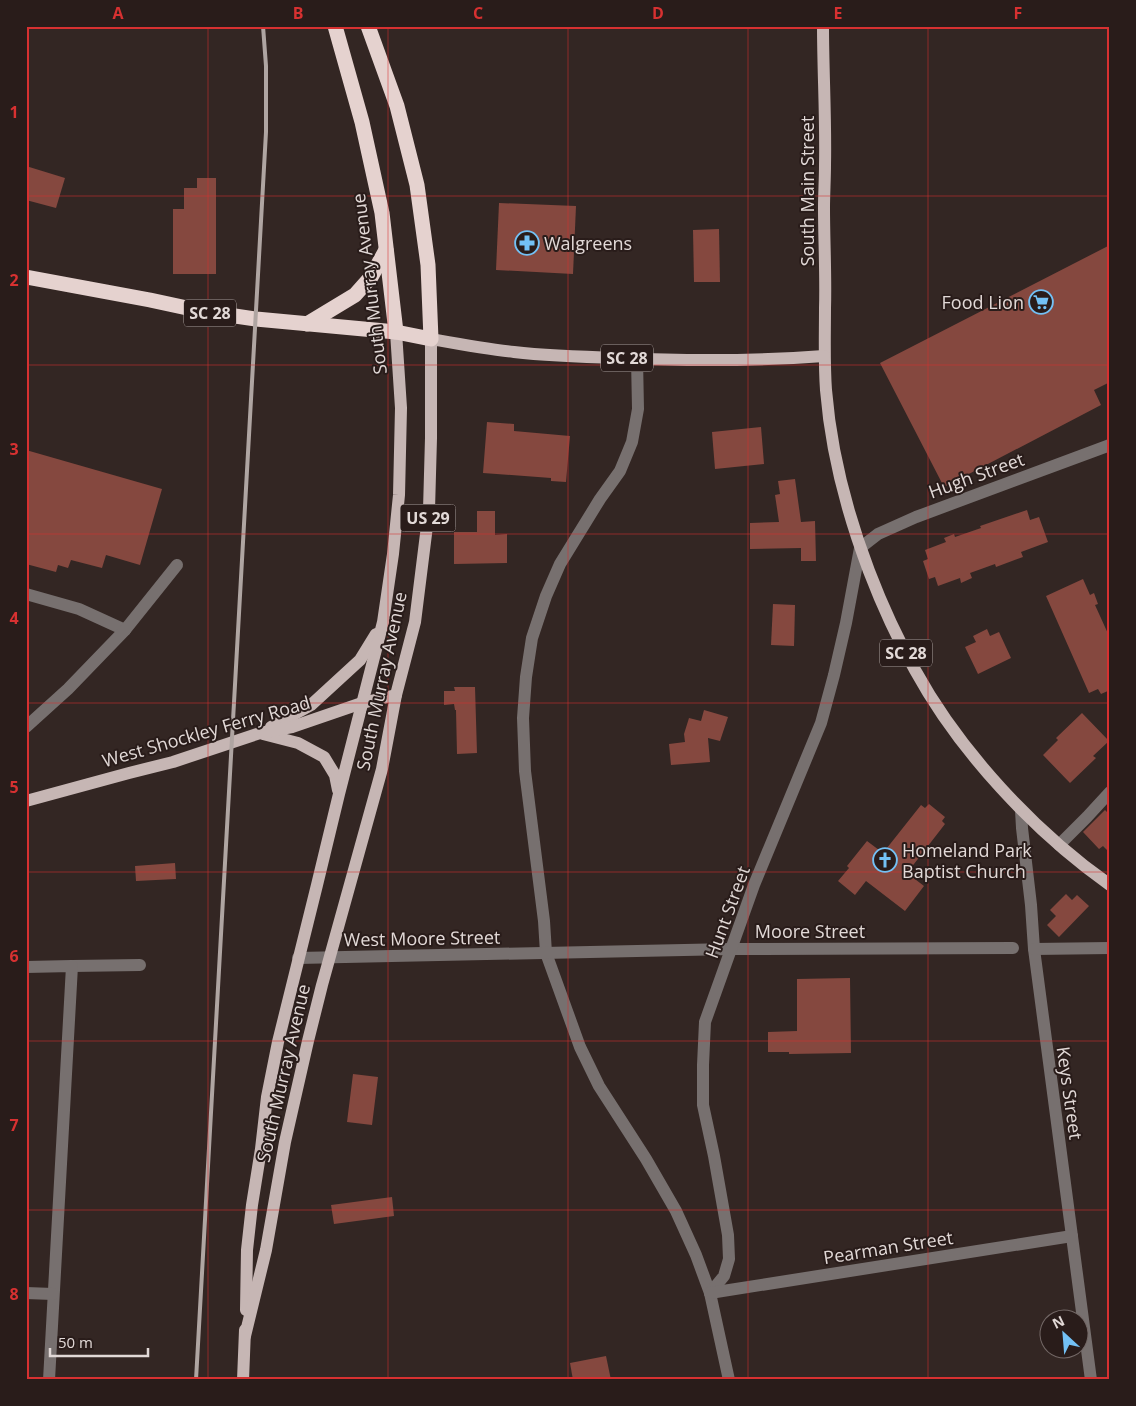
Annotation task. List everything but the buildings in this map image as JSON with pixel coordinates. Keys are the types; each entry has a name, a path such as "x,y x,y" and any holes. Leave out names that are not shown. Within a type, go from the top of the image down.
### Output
{"highway":[{"name":"South Murray Avenue","path":"335,26 364,131 382,214 396,332"},
{"name":"South Murray Avenue","path":"368,26 397,106 417,185 428,265 431,339"},
{"path":"307,324 355,295 371,277 386,250"},
{"name":"SC 28","path":"26,277 201,311 307,324 396,332 431,339"}],"main road":[{"name":"South Main Street","path":"823,26 826,164 824,207 824,356"},
{"name":"South Murray Avenue","path":"243,1380 247,1250 267,1097 298,958 383,622 393,554 399,496 401,408 396,332"},
{"name":"SC 28","path":"431,339 473,347 516,352 637,359 767,359 824,356 826,391 837,465 849,512 860,548 880,600 920,679 937,706 994,781 1021,810 1059,845 1110,885"},
{"name":"South Murray Avenue","path":"245,1336 266,1250 287,1133 308,1041 382,769 396,695 416,622 429,510 431,339"},
{"name":"US 29","path":"260,733 311,706 360,660 383,622"},
{"name":"West Shockley Ferry Road","path":"26,801 173,762 260,733 292,727 362,702 396,695"},
{"path":"260,733 298,743 324,756 335,775 339,794"}],"street":[{"path":"637,359 638,409 632,442 620,471 600,499 560,564 546,596 532,638 523,718 525,772 544,921 546,953 580,1047 598,1086 646,1159 676,1211 696,1255 710,1293 729,1380"},
{"name":"Hugh Street","path":"860,548 878,534 916,517 1110,445"},
{"name":"Hunt Street","path":"710,1293 724,1276 729,1259 728,1235 703,1105 705,1022 754,885 821,723 844,632 860,548"},
{"path":"26,727 68,689 125,630 177,565"},
{"path":"26,594 78,609 125,630"},
{"path":"1059,845 1110,792"},
{"name":"Keys Street","path":"1021,810 1034,948 1091,1380"},
{"name":"Moore Street","path":"546,953 731,949 1014,948"},
{"path":"1034,948 1110,948"},
{"name":"West Moore Street","path":"298,958 546,953"},
{"path":"26,967 140,965"},
{"path":"48,1380 72,966"},
{"name":"Pearman Street","path":"710,1293 1072,1236"},
{"path":"26,1293 53,1294"}],"railway":[{"path":"196,1380 266,132 266,66 263,26"}],"place":[{"name":"Walgreens","path":"527,243"},
{"name":"Food Lion","path":"1041,302"},
{"name":"Homeland Park Baptist Church","path":"885,860"}]}
